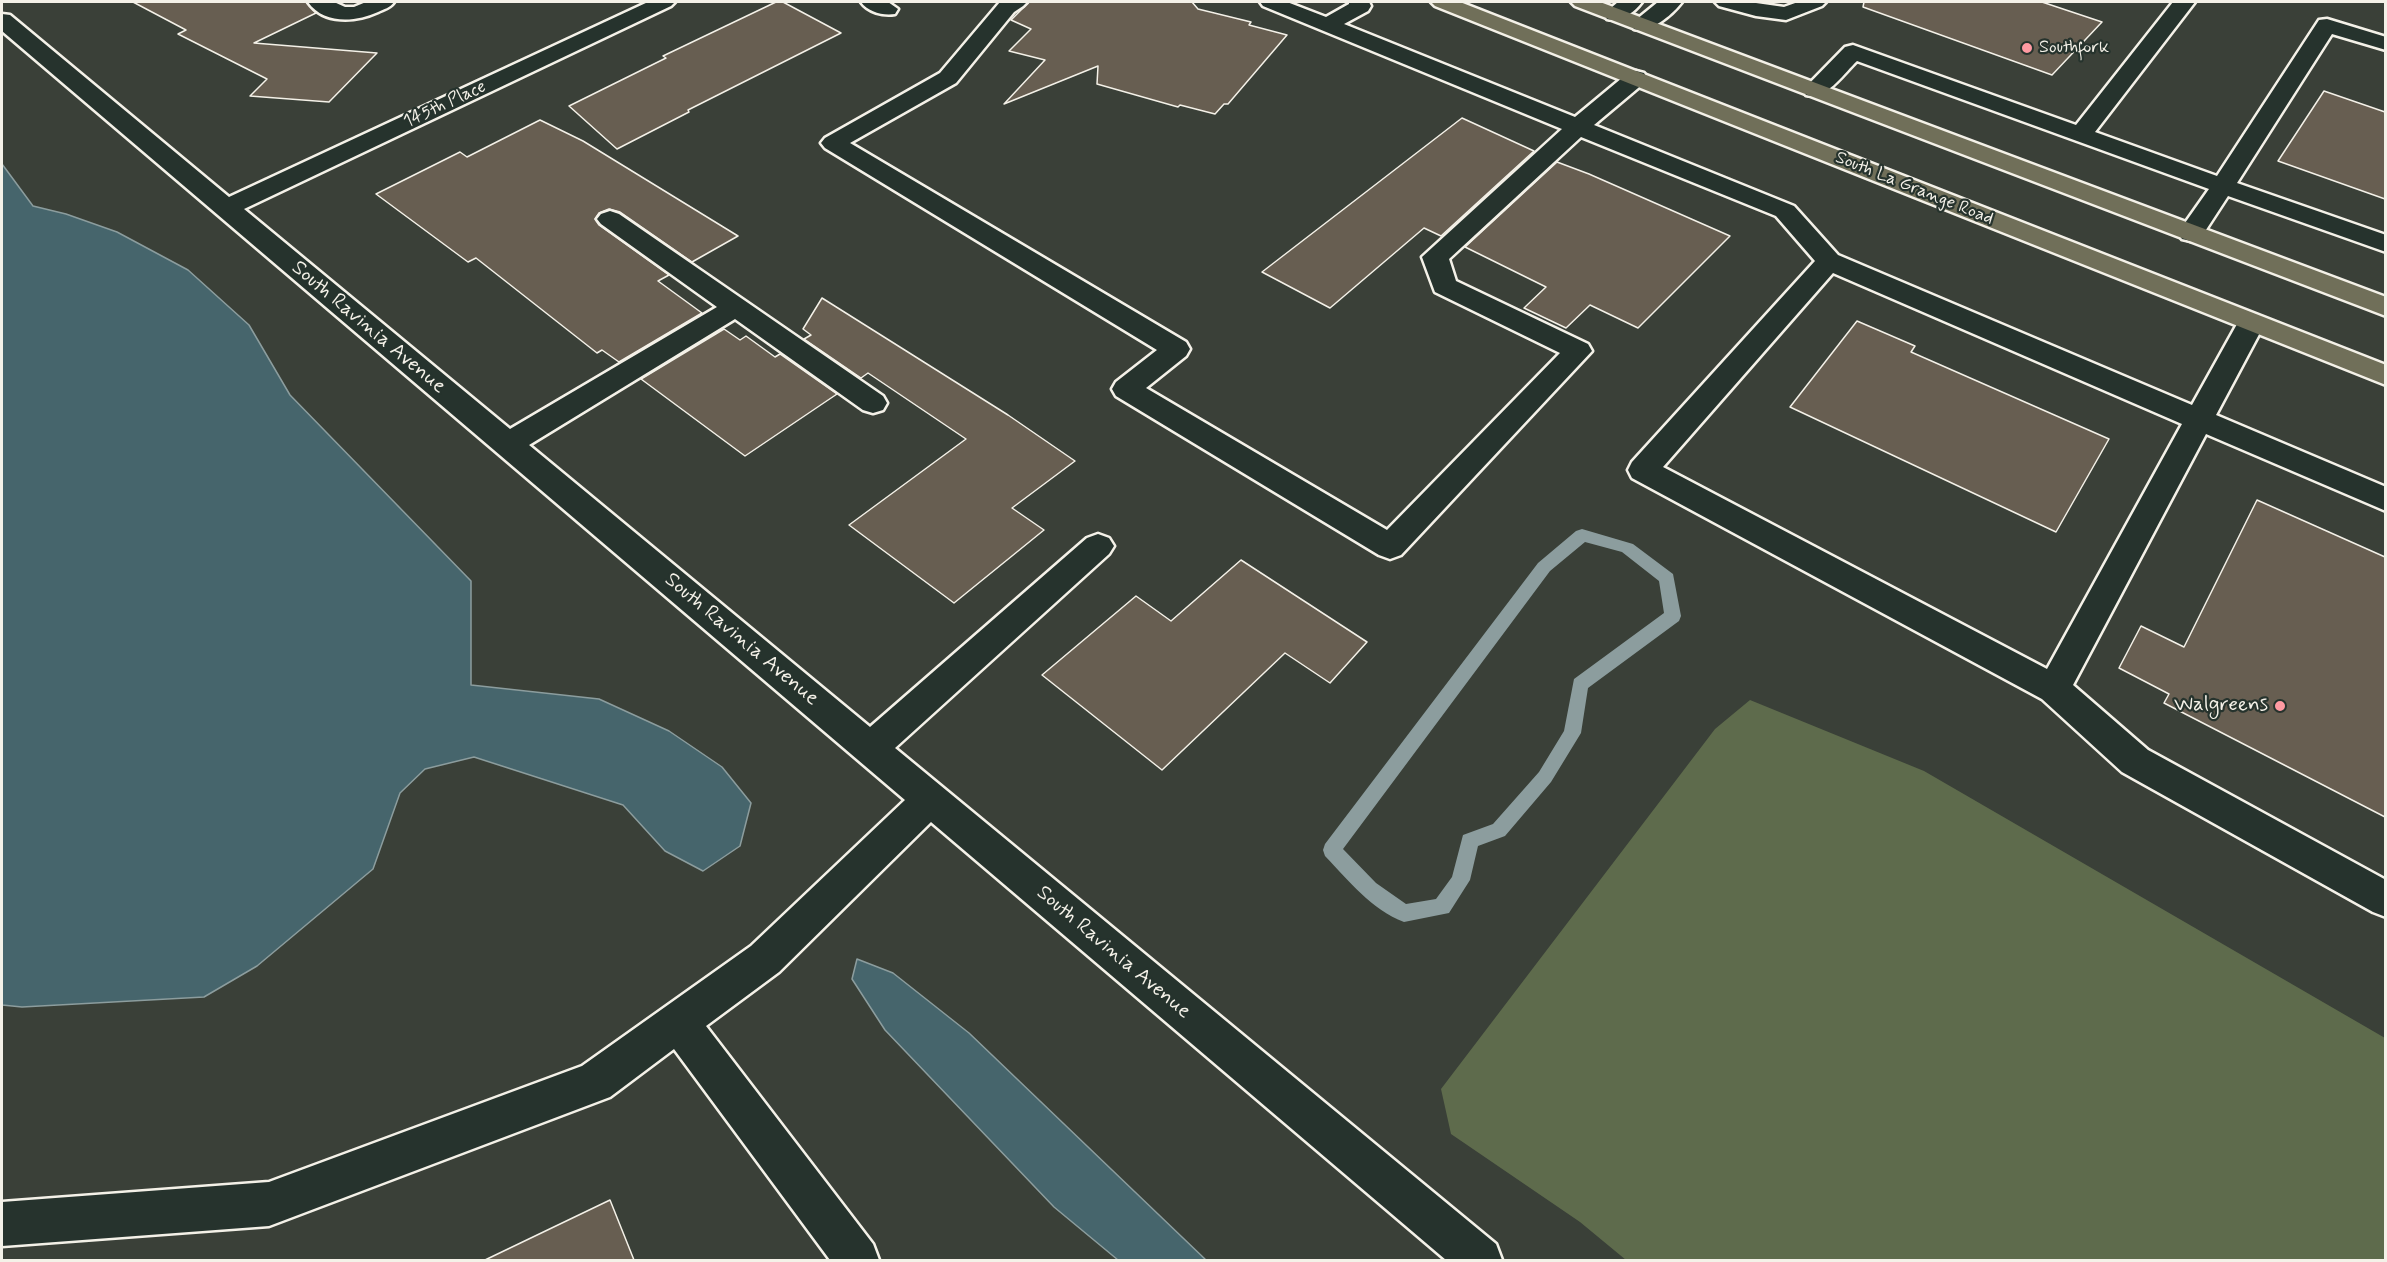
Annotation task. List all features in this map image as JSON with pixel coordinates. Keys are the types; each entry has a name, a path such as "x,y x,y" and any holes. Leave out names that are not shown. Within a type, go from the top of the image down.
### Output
{"highway":[{"name":"South La Grange Road","path":"1442,2 2385,376"},
{"path":"1582,2 1623,8 1642,24 2385,307"}],"street":[{"path":"319,2 341,14 358,13 383,2"},
{"name":"145th Place","path":"225,208 664,2"},
{"path":"1016,2 1006,7 948,78 833,142 1176,349 1125,389 1390,547 1578,351 1444,286 1435,257 1578,127 1636,78"},
{"path":"1328,25 1360,6 1359,2"},
{"path":"1642,24 1671,2"},
{"path":"1726,2 1756,10 1786,14 1815,2"},
{"path":"2081,134 2184,2"},
{"path":"1287,4 1328,25 1785,211 1829,261 2385,500"},
{"name":"South Ravinia Avenue","path":"2,20 1480,1260"},
{"path":"2191,233 2327,26 2385,44"},
{"path":"1814,90 1853,52 2385,243"},
{"path":"610,219 873,403"},
{"path":"1829,261 1643,470 2054,689 2135,761 2385,900"},
{"path":"507,444 736,307"},
{"path":"2054,689 2251,323"},
{"path":"870,749 1098,546"},
{"path":"2,1224 269,1204 595,1082 765,959 930,799"},
{"path":"678,1022 857,1260"}],"green space":[{"path":"1750,700 1924,771 2385,1038 2385,1260 1626,1260 1580,1222 1451,1134 1441,1089 1715,729"}],"water":[{"path":"2,164 33,206 66,214 117,232 188,270 249,325 290,395 471,581 471,685 599,699 669,731 722,767 751,803 740,846 703,871 665,851 623,805 474,757 425,769 400,793 373,869 257,966 204,997 22,1007 2,1005"},
{"path":"857,959 893,973 969,1033 1206,1260 1118,1260 1054,1207 885,1030 852,979"}],"building":[{"path":"133,2 306,2 316,13 254,43 377,53 329,102 250,96 267,79 178,34 186,30"},
{"path":"776,2 783,2 841,33 688,110 689,112 617,149 569,106 666,58 663,56"},
{"path":"1029,2 1192,2 1198,9 1251,22 1249,25 1287,35 1228,104 1224,104 1215,114 1180,105 1178,107 1097,84 1098,66 1004,104 1045,60 1009,51 1031,29 1011,20"},
{"name":"Southfork","path":"1864,2 2042,2 2102,22 2052,75 1863,7"},
{"path":"2324,91 2385,112 2385,199 2278,161"},
{"path":"1462,118 1534,151 1441,236 1424,228 1330,308 1262,272"},
{"path":"540,120 583,141 738,236 692,262 620,212 609,209 599,213 595,219 599,225 669,275 658,281 702,313 619,362 602,350 597,353 476,258 468,262 376,194 460,152 467,157"},
{"path":"1557,162 1730,236 1638,328 1590,305 1566,328 1524,308 1546,287 1465,247"},
{"path":"822,298 1008,415 1075,461 1012,508 1044,530 954,603 849,525 966,439 868,373 861,378 804,339 811,335 803,329"},
{"path":"1857,321 1915,346 1911,352 2109,439 2056,532 1790,407"},
{"path":"724,329 740,340 746,336 775,357 780,354 837,394 745,456 641,379"},
{"name":"Walgreens","path":"2257,500 2385,557 2385,817 2164,703 2169,694 2119,668 2141,626 2184,647"},
{"path":"1241,560 1367,642 1330,683 1285,653 1162,770 1042,675 1136,596 1171,621"},
{"path":"610,1200 634,1260 485,1260"}],"waterway":[{"path":"1582,535 1627,548 1667,578 1673,616 1580,684 1572,733 1545,777 1499,830 1470,841 1461,880 1442,907 1404,913 1369,889 1332,850 1544,567 1582,535"}],"place":[{"name":"Southfork","path":"2027,48"},
{"name":"Walgreens","path":"2280,706"}]}
